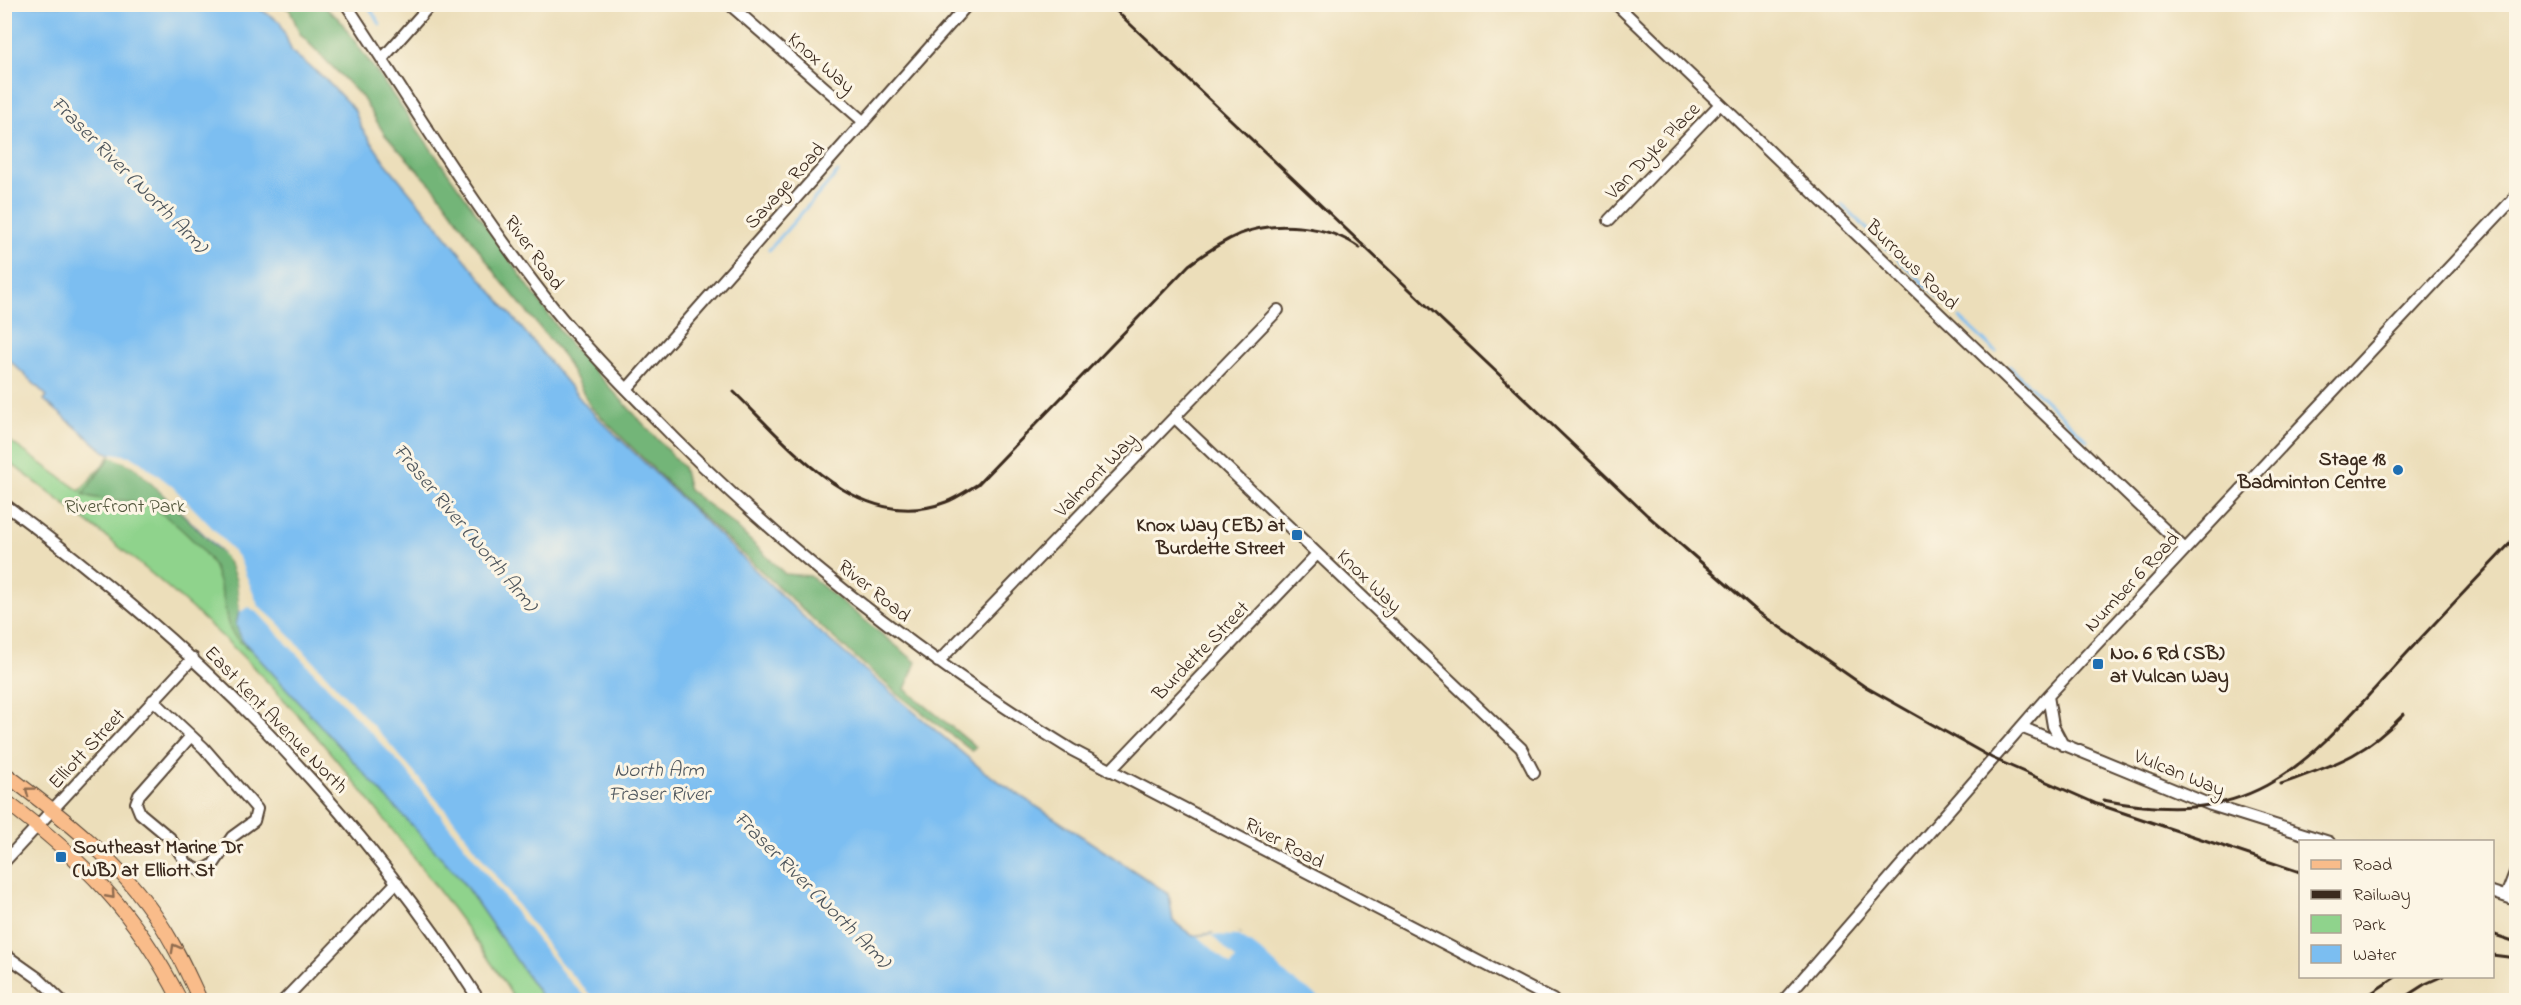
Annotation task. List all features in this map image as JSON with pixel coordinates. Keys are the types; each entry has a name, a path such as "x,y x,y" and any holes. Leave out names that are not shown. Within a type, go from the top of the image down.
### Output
{"main road":[{"path":"4,773 53,810 96,847 141,897 175,948 200,1000"},
{"path":"4,800 39,826 91,872 126,911 160,960 180,1000"}],"street":[{"name":"River Road","path":"346,4 508,248 567,324 627,389 740,501 855,600 1006,710 1110,771 1553,1000"},
{"path":"382,59 431,4"},
{"name":"Knox Way","path":"729,4 864,123"},
{"name":"Savage Road","path":"627,389 968,4"},
{"name":"Burrows Road","path":"1616,4 2185,549"},
{"name":"Van Dyke Place","path":"1609,220 1720,104"},
{"name":"Number 6 Road","path":"1784,1000 2048,696 2517,196"},
{"name":"Valmont Way","path":"938,662 1278,310"},
{"name":"Knox Way","path":"1175,418 1521,748 1534,773"},
{"name":"East Kent Avenue North","path":"4,504 111,585 193,658 277,742 341,812 397,882 479,1000"},
{"name":"Burdette Street","path":"1110,771 1317,554"},
{"name":"Elliott Street","path":"4,862 193,658"},
{"path":"2048,696 2053,726 2063,745"},
{"path":"153,700 191,736 228,778 253,801 258,813 251,825 232,837 213,865 201,871 187,864 170,838 140,813 136,803 139,795 191,736"},
{"name":"Vulcan Way","path":"2021,727 2211,805 2323,840"},
{"path":"2494,892 2511,898 2517,870"},
{"path":"284,1000 397,882"},
{"path":"4,954 38,978 61,1000"}],"green space":[{"path":"282,5 322,5 339,19 568,342 683,467 689,490 732,523 785,574 810,576 916,662 905,689 976,747 972,751 898,694 828,633 690,505 591,407 564,357 499,278 437,191 385,135 362,97 300,34 290,10"},
{"name":"Riverfront Park","path":"4,437 80,491 111,455 216,544 394,804 460,878 544,1000 515,1000 482,949 421,867 347,773 269,683 187,604 111,540 5,459"},
{"path":"111,456 134,466 226,557 237,581 240,612 263,657 238,640 232,632 214,566 180,528 149,506 83,494"}],"water":[{"name":"North Arm Fraser River","path":"4,5 254,5 280,22 292,52 324,78 354,109 362,129 385,162 587,407 814,627 986,773 1169,894 1173,921 1193,936 1226,931 1240,933 1330,1000 544,1000 460,878 242,640 236,625 242,598 233,564 134,464 104,451 44,400 47,396 5,356"}],"pier":[{"path":"113,453 130,456 172,486 220,536 239,558 258,605 278,623 389,743 453,819 560,962 595,1000 588,1000 566,977 405,769 260,615 249,607 240,612 237,581 231,565 216,545 134,466 109,456"},
{"path":"1230,929 1257,940 1333,1000 1323,1000 1290,978 1259,949 1239,936 1211,935 1216,930"},
{"path":"1211,935 1236,959 1231,966 1198,936"}],"waterway":[{"path":"367,4 380,24"},
{"path":"769,250 838,172"},
{"path":"1842,205 1892,253"},
{"path":"1896,257 1952,310"},
{"path":"1960,318 1996,352"},
{"path":"2009,366 2087,440"}],"railway":[{"path":"1109,4 1647,515 1758,612 1864,686 1992,758 2097,804 2299,872"},
{"path":"734,392 802,459 828,480 855,496 884,507 914,509 946,502 978,484 1189,265 1213,248 1240,234 1269,227 1285,226 1302,227 1333,234 1360,248"},
{"path":"2103,800 2155,807 2200,806 2238,798 2272,782 2303,760 2333,733 2516,537"},
{"path":"2281,784 2348,758 2375,740 2404,714"},
{"path":"2494,935 2516,942"},
{"path":"2494,955 2516,958"},
{"path":"2361,1000 2394,978"},
{"path":"2400,1000 2438,978"}],"place":[{"name":"Stage 18 Badminton Centre","path":"2398,470"},
{"name":"Knox Way (EB) at Burdette Street","path":"1297,535"},
{"name":"No. 6 Rd (SB) at Vulcan Way","path":"2098,664"},
{"name":"Southeast Marine Dr (WB) at Elliott St","path":"61,857"}],"water label":[{"name":"Fraser River (North Arm)","path":"130,174"},
{"name":"Fraser River (North Arm)","path":"466,527"},
{"name":"Fraser River (North Arm)","path":"813,889"}]}
